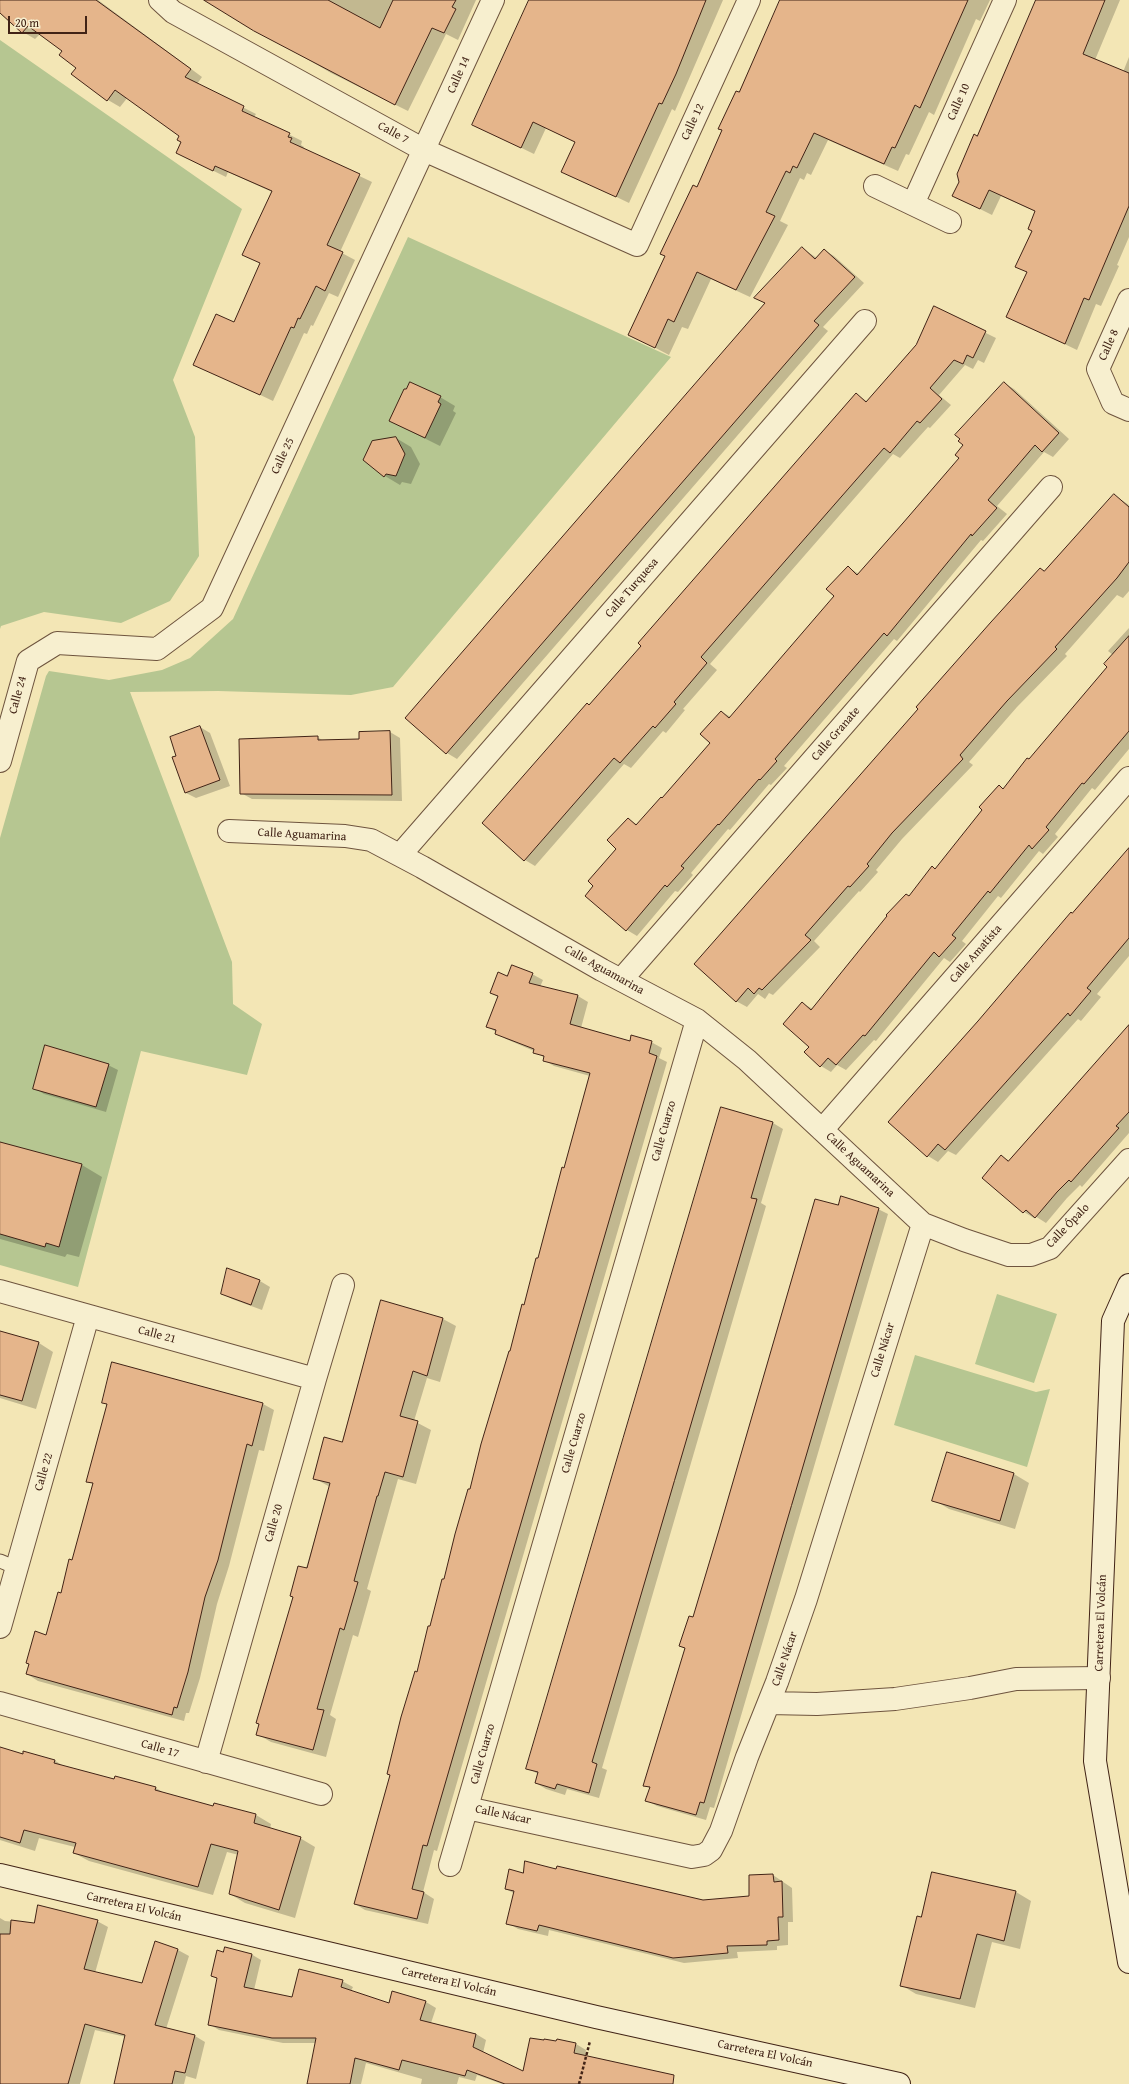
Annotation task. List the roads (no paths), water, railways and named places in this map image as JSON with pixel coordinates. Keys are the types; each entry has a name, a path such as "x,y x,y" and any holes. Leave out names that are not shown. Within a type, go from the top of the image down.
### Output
{"street":[{"name":"Calle 7","path":"160,0 173,12 424,150 637,245"},
{"name":"Calle 14","path":"424,150 493,0"},
{"name":"Calle 12","path":"637,245 748,0"},
{"name":"Calle 10","path":"913,204 1005,0"},
{"name":"Calle 25","path":"57,643 157,649 212,608 424,150"},
{"path":"875,186 950,222"},
{"name":"Calle 8","path":"1129,300 1098,369 1113,403 1129,410"},
{"name":"Calle Turquesa","path":"400,855 865,321"},
{"name":"Calle Granate","path":"621,980 1051,487"},
{"name":"Calle 24","path":"0,761 28,661 57,643"},
{"name":"Calle Amatista","path":"822,1130 1129,778"},
{"name":"Calle Aguamarina","path":"229,831 345,836 371,840 621,980 697,1020 747,1060 923,1224"},
{"name":"Calle Cuarzo","path":"450,1865 697,1020"},
{"name":"Calle Ópalo","path":"923,1224 1009,1255 1031,1255 1050,1248 1129,1160"},
{"name":"Calle Nácar","path":"467,1808 692,1857 704,1855 712,1850 721,1831 747,1757 769,1704 806,1599 923,1224"},
{"name":"Calle 20","path":"206,1762 343,1285"},
{"name":"Carretera El Volcán","path":"1129,1285 1113,1321 1095,1761 1129,1962"},
{"name":"Calle 21","path":"0,1291 315,1379"},
{"name":"Calle 22","path":"0,1627 8,1564 88,1316"},
{"path":"769,1704 817,1704 895,1699 970,1688 1016,1679 1098,1678"},
{"name":"Calle 17","path":"0,1703 321,1794"},
{"name":"Carretera El Volcán","path":"0,1875 596,2017 899,2084"}]}
